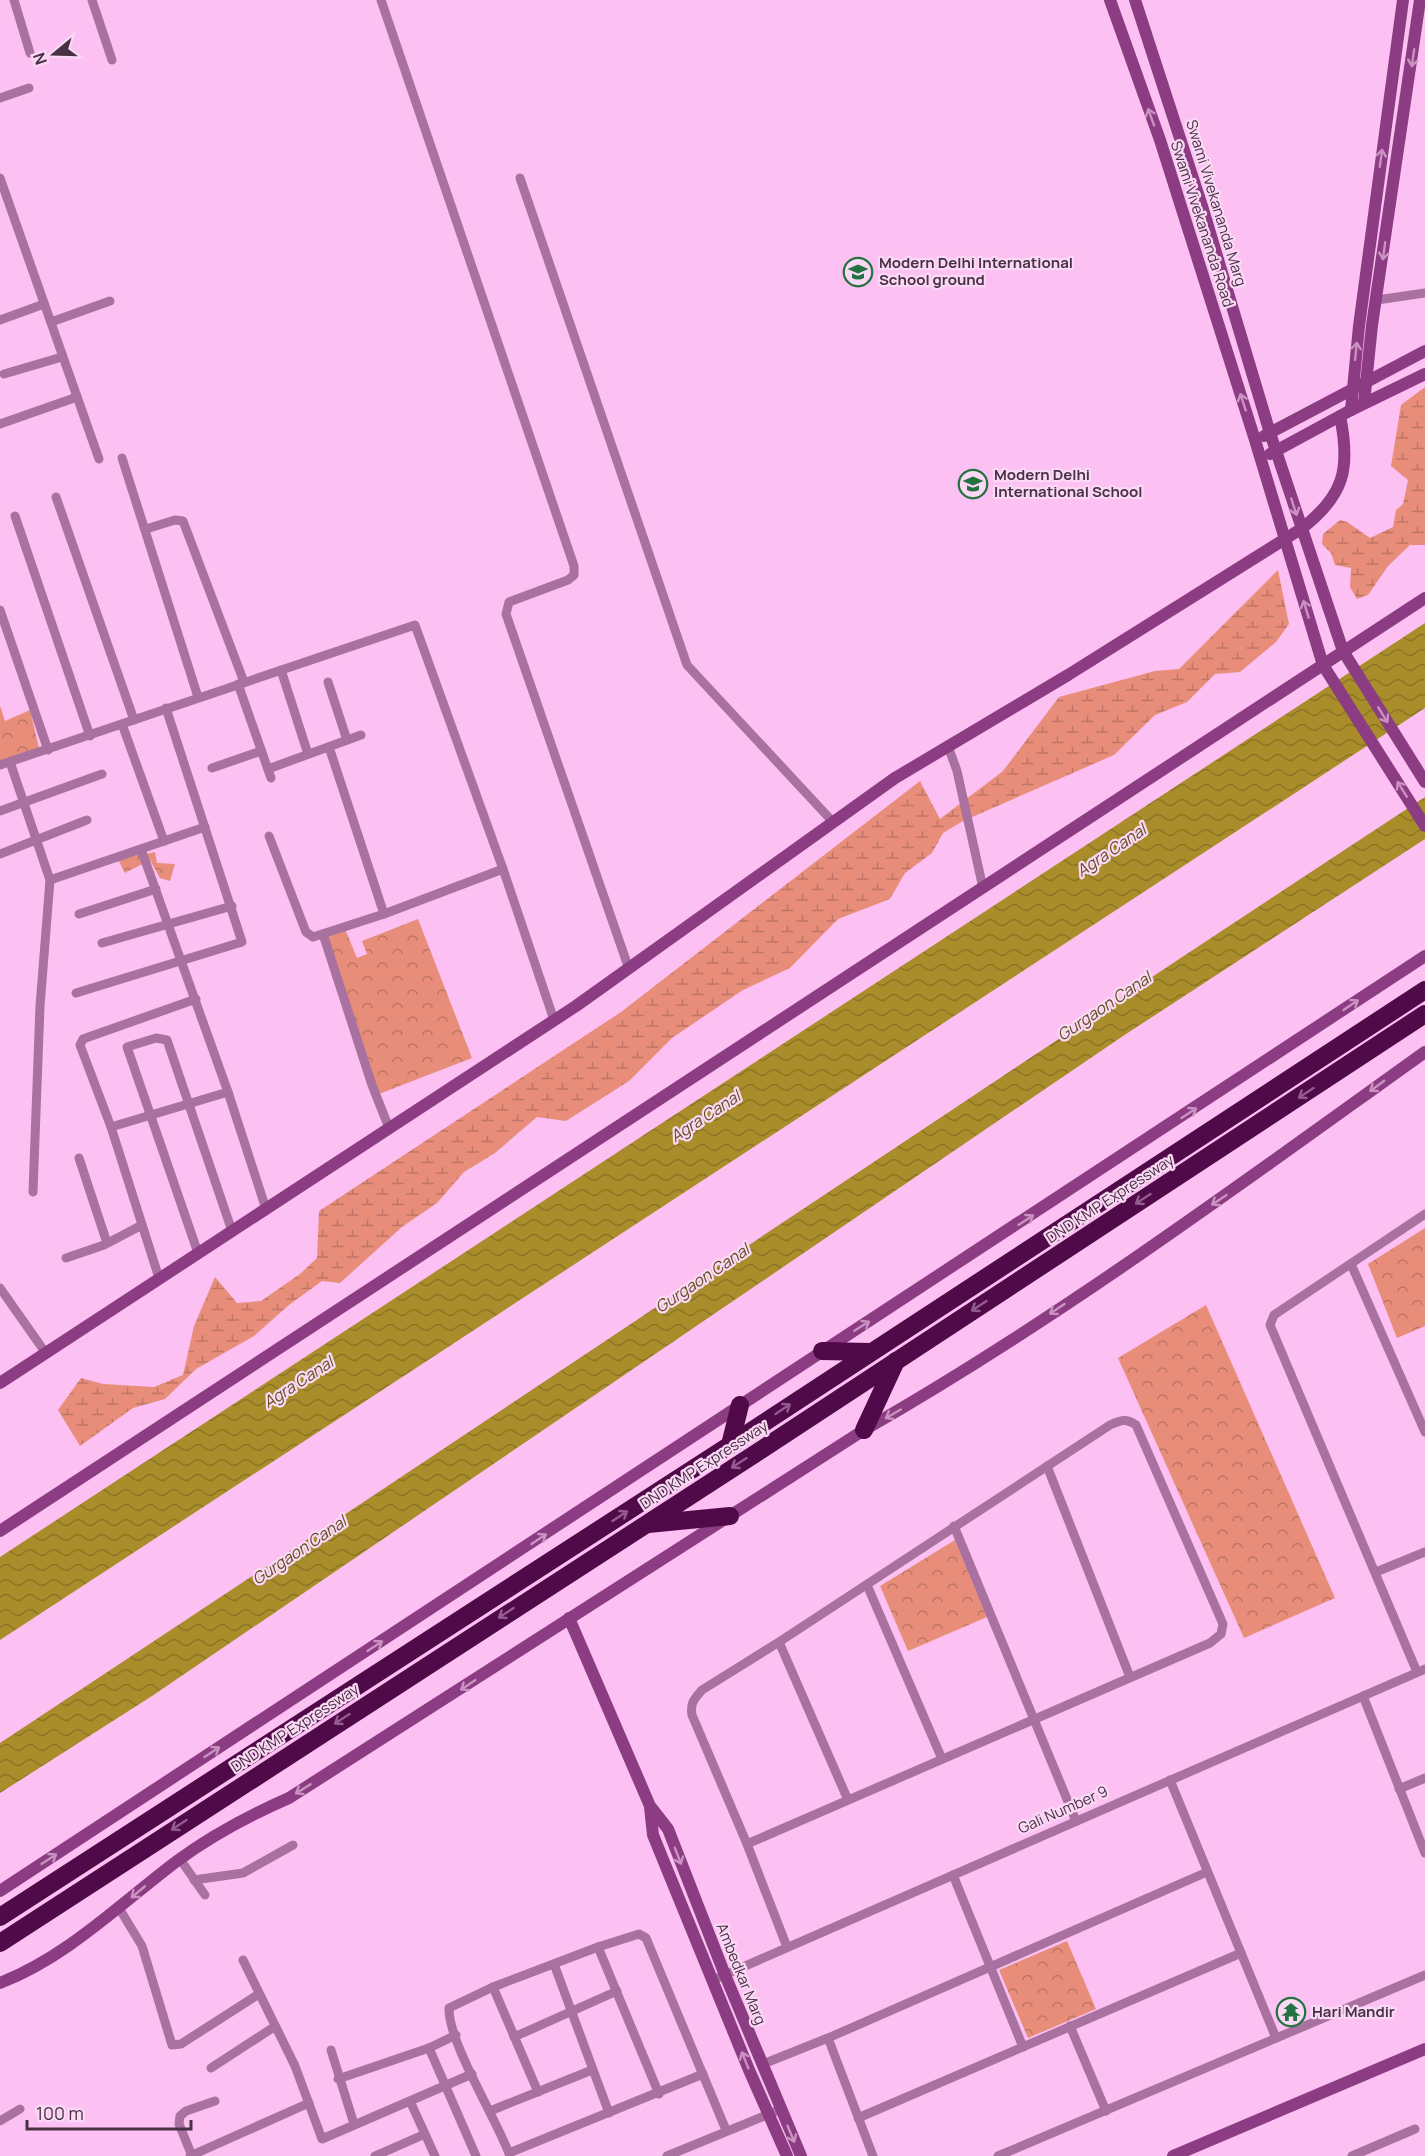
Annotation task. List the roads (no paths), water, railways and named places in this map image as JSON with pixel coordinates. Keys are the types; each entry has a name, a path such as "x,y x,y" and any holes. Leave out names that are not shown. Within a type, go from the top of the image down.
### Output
{"highway":[{"name":"DND KMP Expressway","path":"0,1917 730,1445 957,1294 1425,990"},
{"name":"DND KMP Expressway","path":"0,1943 1425,1014"},
{"path":"822,1351 870,1352"},
{"path":"864,1430 896,1361"},
{"path":"730,1445 740,1405"},
{"path":"644,1525 730,1516"}],"street":[{"path":"14,0 30,53"},
{"path":"92,0 112,60"},
{"path":"381,0 574,566 574,575 568,580 509,602 506,614 628,969"},
{"name":"Swami Vivekananda Road","path":"1110,0 1160,140 1256,440 1323,665 1425,826"},
{"name":"Swami Vivekananda Marg","path":"1135,0 1202,206 1270,433 1343,651 1425,782"},
{"path":"0,1383 554,1020 896,778 1068,675 1301,529 1320,514 1338,492 1343,472 1345,413 1352,388 1403,0"},
{"path":"1364,403 1365,382 1420,0"},
{"path":"0,98 29,88"},
{"path":"0,178 99,459"},
{"path":"520,178 687,665 833,822"},
{"path":"1377,300 1425,293"},
{"path":"51,322 110,301"},
{"path":"0,320 44,304"},
{"path":"1256,440 1425,351"},
{"path":"4,374 62,357"},
{"path":"1261,458 1364,403 1425,374"},
{"path":"0,424 77,397"},
{"path":"122,458 198,697"},
{"path":"56,497 134,720"},
{"path":"15,516 90,736"},
{"path":"146,529 175,520 183,520 241,683 271,778"},
{"path":"0,1531 1425,598"},
{"path":"0,610 48,750"},
{"path":"33,1192 40,1006 50,880 24,802 5,763 90,736 198,697 415,626 503,869 554,1020"},
{"path":"281,670 308,754"},
{"path":"328,682 347,740"},
{"path":"76,993 242,942 166,708"},
{"path":"122,724 164,841"},
{"path":"268,769 361,735"},
{"path":"948,746 957,771 983,888"},
{"path":"329,747 384,914"},
{"path":"212,768 261,751"},
{"path":"0,811 102,774"},
{"path":"0,854 38,842 87,820"},
{"path":"50,880 206,827"},
{"path":"269,836 306,932 313,937 384,914 503,869"},
{"path":"141,849 196,999 266,1209"},
{"path":"79,914 156,889"},
{"path":"102,944 168,922 232,906"},
{"path":"323,934 368,1075 389,1128"},
{"path":"0,1891 822,1351 964,1261 1425,956"},
{"path":"159,1278 111,1127 88,1070 81,1041 196,999"},
{"path":"198,1253 127,1047 164,1037 169,1044 232,1231"},
{"path":"0,1983 28,1972 119,1908 180,1859 254,1814 289,1798 864,1430 960,1375 1230,1192 1425,1052"},
{"path":"111,1127 228,1092"},
{"path":"79,1158 107,1243"},
{"path":"1421,1670 1376,1572 1270,1324 1274,1315 1425,1214"},
{"path":"66,1258 107,1243 142,1225"},
{"path":"1351,1264 1425,1432"},
{"path":"0,1288 45,1352"},
{"path":"747,1844 1216,1639 1221,1634 1223,1624 1136,1425 1128,1420 1110,1425 867,1585 702,1690 691,1705 692,1715 747,1844 787,1947"},
{"path":"1047,1466 1130,1677"},
{"path":"954,1526 1076,1821"},
{"path":"1376,1572 1425,1552"},
{"path":"867,1585 942,1759"},
{"name":"Ambedkar Marg","path":"569,1618 650,1806 653,1835 719,1977 763,2064 801,2156"},
{"path":"779,1642 848,1800"},
{"name":"Gali Number 9","path":"719,1977 1421,1670"},
{"path":"1363,1696 1425,1853"},
{"path":"1399,1789 1425,1778"},
{"path":"1170,1780 1276,2038"},
{"path":"194,1880 243,1873 293,1845"},
{"path":"180,1859 205,1895"},
{"path":"763,2064 828,2038 1207,1872"},
{"path":"953,1875 1023,2047"},
{"path":"119,1908 142,1946 172,2045 181,2044 259,1994"},
{"path":"703,2074 510,2154 456,2036 449,2008 554,1964 639,1934 646,1938 703,2074 726,2130"},
{"path":"598,1947 659,2094"},
{"path":"858,2118 1241,1953"},
{"path":"243,1960 295,2066 322,2139 472,2074"},
{"path":"554,1964 609,2113"},
{"path":"998,2156 1425,1975"},
{"name":"Ambedkar Marg","path":"719,1977 768,2114 787,2156"},
{"path":"493,1988 538,2092"},
{"path":"514,2037 617,1991"},
{"path":"1070,2026 1106,2111"},
{"path":"211,2068 274,2027"},
{"path":"338,2079 429,2048 456,2036"},
{"path":"828,2038 873,2156"},
{"path":"429,2048 476,2156"},
{"path":"1173,2156 1425,2049"},
{"path":"331,2050 338,2079 354,2124"},
{"path":"490,2111 592,2070"},
{"path":"215,2101 186,2111 180,2116 179,2124 191,2156 309,2103"},
{"path":"410,2101 435,2156"},
{"path":"0,2121 20,2109"},
{"path":"667,2156 781,2109"},
{"path":"1352,2156 1373,2152 1414,2129"},
{"path":"375,2156 425,2134"}],"water":[{"name":"Agra Canal","path":"1425,623 1425,708 0,1640 0,1557"},
{"name":"Gurgaon Canal","path":"1425,797 1425,839 1123,1036 152,1696 0,1793 0,1743"}],"place":[{"name":"Modern Delhi International School ground","path":"858,272"},
{"name":"Modern Delhi International School","path":"973,484"},
{"name":"Hari Mandir","path":"1291,2012"}]}
